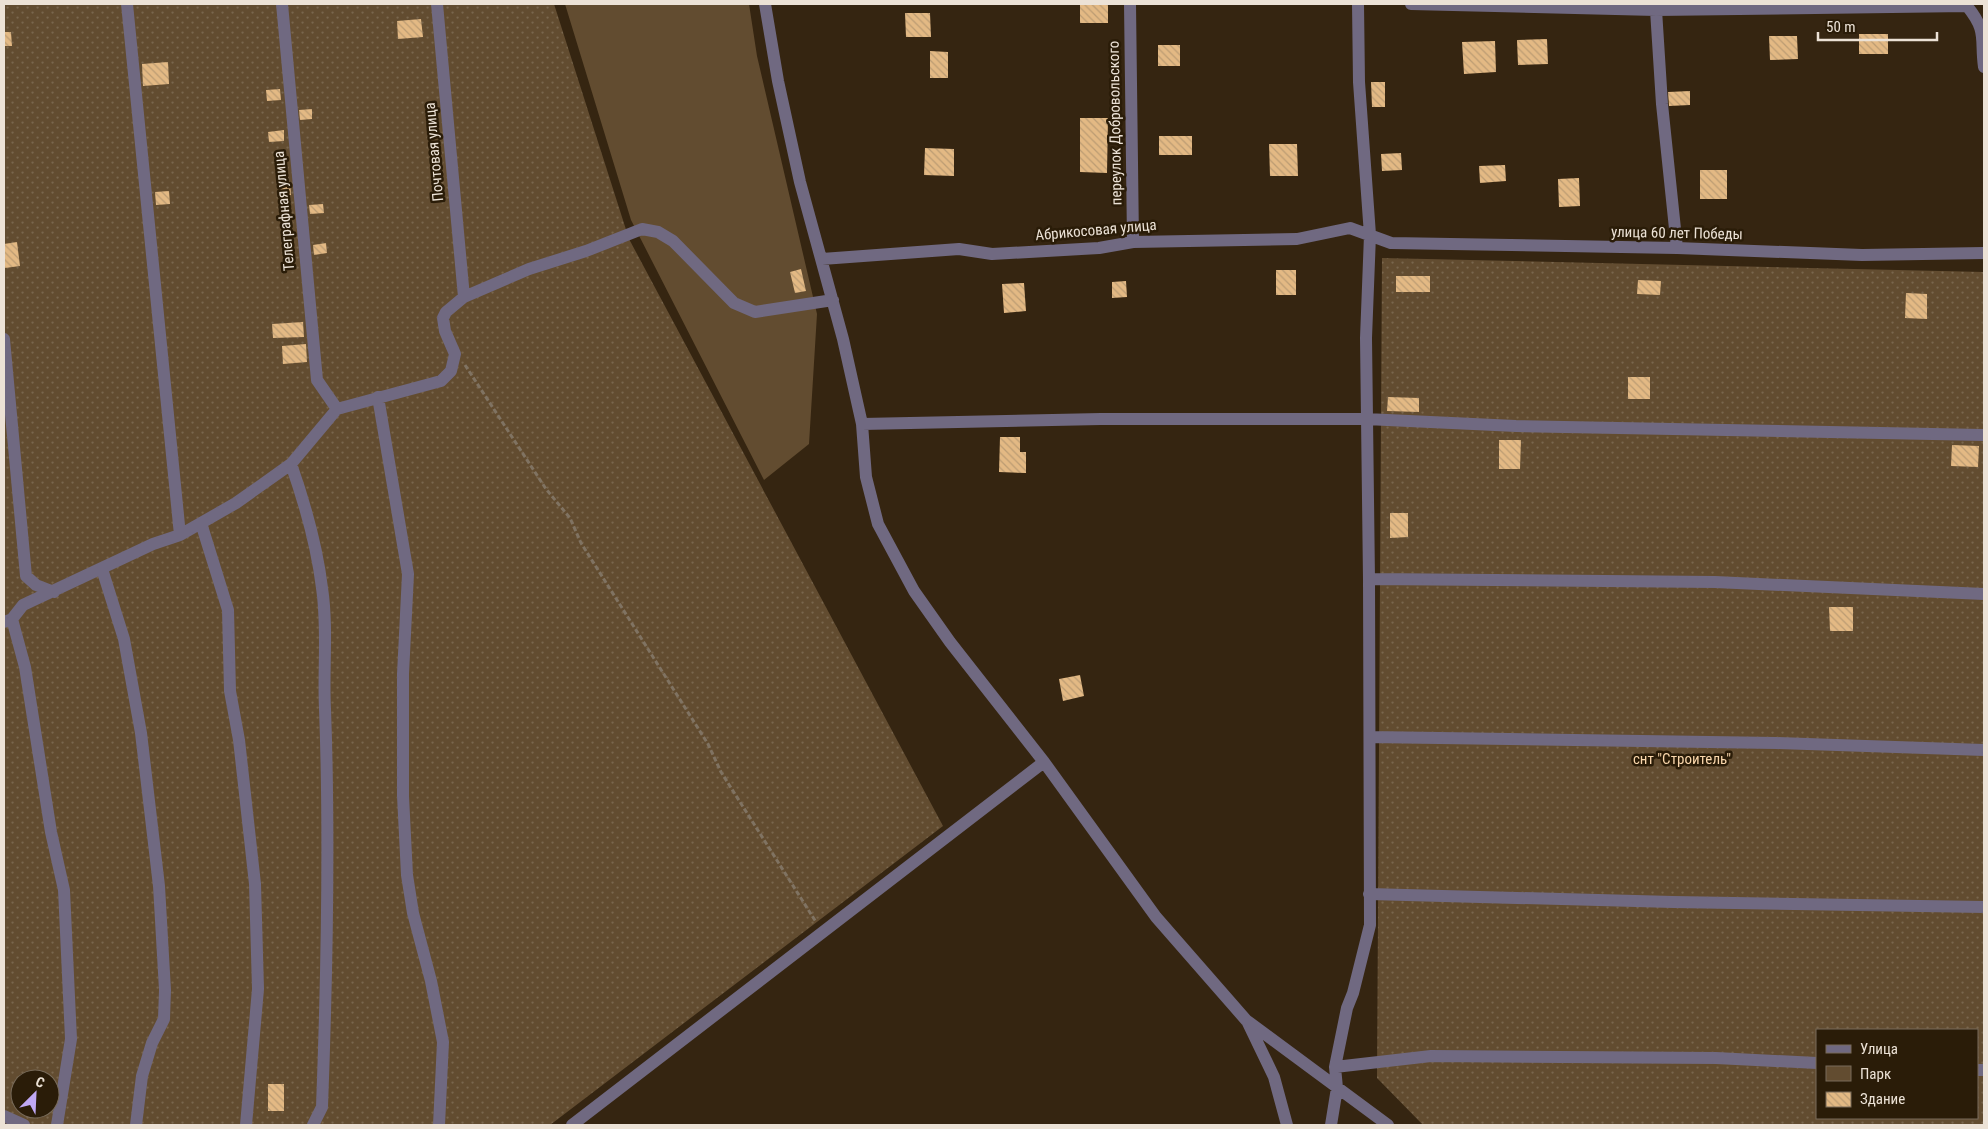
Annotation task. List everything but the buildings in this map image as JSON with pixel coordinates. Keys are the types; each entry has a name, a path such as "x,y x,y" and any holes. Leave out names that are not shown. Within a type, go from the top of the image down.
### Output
{"street":[{"path":"127,4 180,535"},
{"name":"Телеграфная улица","path":"282,4 317,380 337,409"},
{"name":"Почтовая улица","path":"437,4 464,297"},
{"path":"765,4 778,82 800,182 833,300 862,424 866,477 878,524 914,591 950,642 1044,762 1156,918 1246,1020 1388,1125"},
{"name":"переулок Добровольского","path":"1130,4 1133,242"},
{"path":"1330,1125 1338,1088 1336,1067 1346,1008 1353,993 1370,925 1366,338 1370,235 1359,82 1362,4"},
{"path":"1411,4 1656,10 1967,6 1977,18 1984,32 1984,67"},
{"path":"1656,10 1662,104 1677,248"},
{"name":"Абрикосовая улица","path":"822,259 959,249 992,254 1099,248 1133,242 1297,239 1350,228 1370,235"},
{"path":"57,1125 72,1039 64,890 51,832 25,667 8,620 23,605 153,544 180,535 236,504 291,464 337,409 440,381 451,371 455,354 445,331 443,318 446,312 464,297 529,268 586,251 642,230 658,232 673,241 717,288 734,303 745,308 756,312 833,300"},
{"name":"улица 60 лет Победы","path":"1370,235 1391,243 1677,248 1862,255 1984,253"},
{"path":"4,339 26,576 36,585 54,592"},
{"path":"378,398 408,574 403,674 403,796 407,876 413,913 431,981 443,1042 439,1125"},
{"path":"862,424 1101,419 1366,420 1516,426 1984,435"},
{"path":"291,464 303,500 322,589 324,622 324,689 329,842 328,970 322,1107 313,1125"},
{"path":"201,523 228,610 230,691 239,740 256,884 258,989 246,1125"},
{"path":"102,569 124,639 141,733 159,886 165,980 164,1019 152,1043 142,1076 136,1125"},
{"path":"1369,579 1715,582 1984,594"},
{"path":"1370,737 1776,743 1984,750"},
{"path":"572,1125 1044,762"},
{"path":"1369,894 1673,902 1984,907"},
{"path":"1246,1020 1274,1077 1287,1125"},
{"path":"1336,1067 1431,1056 1716,1058 1816,1063"},
{"path":"4,1116 24,1125"}],"path":[{"path":"455,354 469,369 546,489 570,518 581,543 708,744 721,772 823,933"}],"green space":[{"path":"4,4 554,4 629,239 943,826 550,1125 4,1125"},
{"path":"565,4 749,4 757,56 817,314 809,444 764,480 631,220"},
{"name":"снт \"Строитель\"","path":"1382,258 1984,272 1984,1125 1423,1125 1377,1078"}]}
